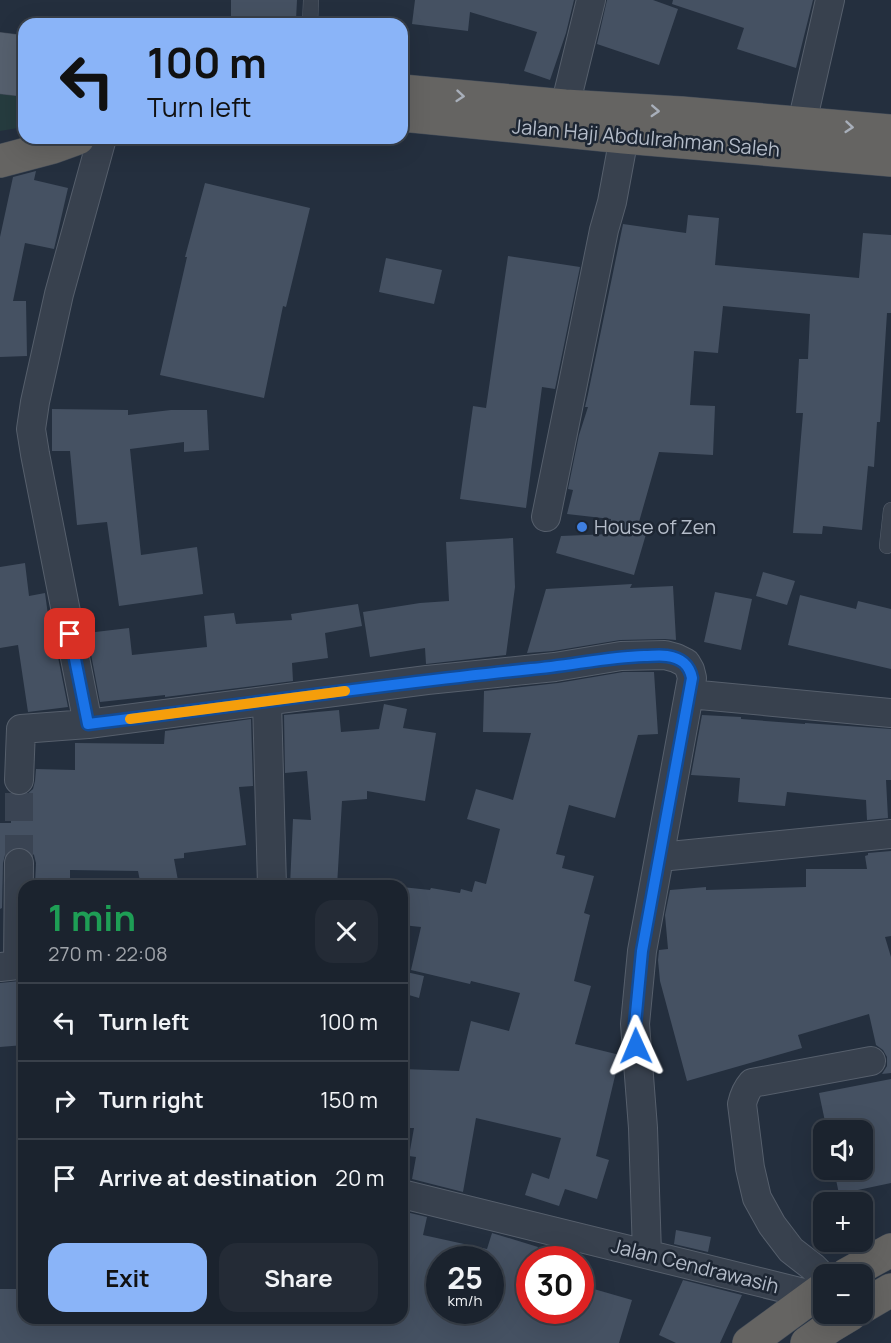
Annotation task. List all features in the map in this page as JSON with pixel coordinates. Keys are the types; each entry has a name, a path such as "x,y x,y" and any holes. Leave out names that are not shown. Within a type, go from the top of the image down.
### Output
{"highway":[{"name":"Jalan Haji Abdulrahman Saleh","path":"408,92 565,106 681,112 891,131"},
{"name":"Jalan Haji Abdulrahman Saleh","path":"408,116 891,160"},
{"path":"0,161 61,144"},
{"path":"867,1264 891,1251"},
{"path":"873,1301 891,1290"},
{"path":"749,1343 813,1293"},
{"path":"807,1343 834,1324"}],"main road":[{"path":"0,49 18,51"},
{"path":"0,77 18,79"}],"street":[{"path":"565,106 591,0"},
{"path":"802,123 830,0"},
{"path":"546,518 624,137"},
{"path":"88,724 31,429 59,294 100,144"},
{"path":"20,780 10,731 88,724 427,680 555,667 621,656 665,655 686,663 692,678 642,951 635,1024 643,1128 646,1254"},
{"path":"689,694 891,713"},
{"path":"267,701 272,880"},
{"path":"660,857 891,834"},
{"path":"19,863 19,880"},
{"path":"0,967 18,965"},
{"path":"813,1267 791,1250 772,1225 757,1198 750,1168 742,1104 744,1096 752,1083 871,1061"},
{"name":"Jalan Cendrawasih","path":"408,1195 646,1254 813,1286"}],"lane":[{"path":"310,18 311,0"},
{"path":"887,546 891,510"}],"green space":[{"path":"0,83 18,88 18,128 0,131"}],"building":[{"path":"231,0 297,0 296,18 231,17"},
{"path":"415,0 574,0 566,33 550,80 524,71 537,32 470,12 468,31 412,24"},
{"path":"607,0 653,0 678,9 659,65 597,44"},
{"path":"673,0 813,0 796,68 737,49 744,28 672,4"},
{"path":"36,171 34,180 68,188 54,249 25,243 13,301 26,301 27,356 0,357 0,237 13,177"},
{"path":"205,183 310,208 286,307 283,306 264,398 160,375 187,257 185,257"},
{"path":"688,215 719,218 715,265 859,278 863,233 891,235 891,313 887,313 880,422 877,422 874,467 868,466 862,530 823,526 822,534 793,533 803,413 796,413 799,359 808,359 810,314 723,306 718,353 694,351 690,405 715,406 713,455 659,452 639,522 649,524 634,575 556,553 561,536 610,534 611,519 567,514 573,490 568,489 579,435 588,407 585,407 623,224 686,233"},
{"path":"508,256 580,267 555,389 542,387 526,508 460,499 473,406 486,408"},
{"path":"386,258 442,270 434,304 379,292"},
{"path":"52,409 128,410 128,415 171,410 207,410 209,450 184,452 184,442 130,449 141,555 197,547 203,594 119,606 107,522 77,525 70,451 52,451"},
{"path":"513,538 515,587 506,655 426,664 425,648 370,657 363,612 449,601 446,542"},
{"path":"25,563 29,596 45,593 51,637 54,637 68,707 28,712 18,645 0,648 0,567"},
{"path":"763,572 795,581 787,605 756,596"},
{"path":"632,584 630,588 673,586 676,640 620,640 527,653 546,589"},
{"path":"715,592 752,599 741,650 704,642"},
{"path":"800,595 856,609 858,601 891,609 891,669 788,645"},
{"path":"358,604 362,626 325,633 328,658 292,663 293,681 165,697 165,695 100,702 87,633 129,628 132,655 207,647 204,616 234,613 236,624 292,620 291,614"},
{"path":"623,672 654,672 658,734 638,735 615,818 569,805 556,854 565,856 562,868 594,876 584,913 590,915 574,981 591,986 575,1044 620,1055 596,1156 609,1160 597,1199 565,1189 559,1206 525,1195 532,1173 549,1179 561,1138 476,1118 463,1192 412,1179 416,1157 409,1156 414,1128 408,1128 408,1069 459,1071 471,1021 509,1031 520,993 411,970 421,927 408,926 408,888 430,890 431,888 460,893 461,889 472,892 475,881 486,884 500,829 467,819 476,789 513,800 531,733 483,732 484,691 558,683"},
{"path":"384,704 407,709 403,728 436,733 425,801 367,791 367,799 342,801 337,880 290,880 293,819 311,820 307,771 285,773 284,715 339,710 341,732 379,729"},
{"path":"702,715 891,729 891,780 886,780 888,818 867,820 866,800 787,792 785,806 738,802 740,778 691,775"},
{"path":"251,719 253,786 239,787 246,845 184,853 184,858 174,859 178,880 140,880 138,871 70,870 70,880 35,880 34,855 28,849 19,847 10,849 3,863 2,908 0,909 0,823 11,823 11,794 26,795 33,789 36,769 75,770 75,743 164,744 165,731"},
{"path":"891,851 891,936 885,937 891,957 891,1073 882,1074 887,1066 887,1057 876,1045 869,1014 798,1035 802,1048 687,1081 660,981 658,960 659,950 668,949 665,915 670,890 706,887 706,890 806,887 806,869 867,869 865,856 868,853"},
{"path":"408,972 424,976 419,998 408,995"},
{"path":"18,981 18,1046 0,1047 0,983"},
{"path":"891,1079 891,1183 839,1192 836,1180 873,1180 873,1120 825,1120 819,1093"},
{"path":"408,1212 427,1217 423,1235 473,1246 426,1246 426,1324 504,1324 504,1246 488,1246 492,1233 535,1246 516,1246 516,1324 594,1324 594,1289 632,1300 619,1343 0,1343 0,1289 18,1289 18,1324 408,1324"},
{"path":"676,1230 711,1237 708,1252 674,1244"},
{"path":"683,1280 742,1295 720,1343 676,1343 659,1335"}],"tunnel":[{"path":"19,780 19,863"}],"slow traffic":[{"path":"130,719 345,691"}],"place":[{"name":"House of Zen","path":"582,527"}],"route":[{"path":"70,634 88,724 427,680 555,667 621,656 665,655 686,663 692,678 642,951 635,1024 636,1046"}]}
